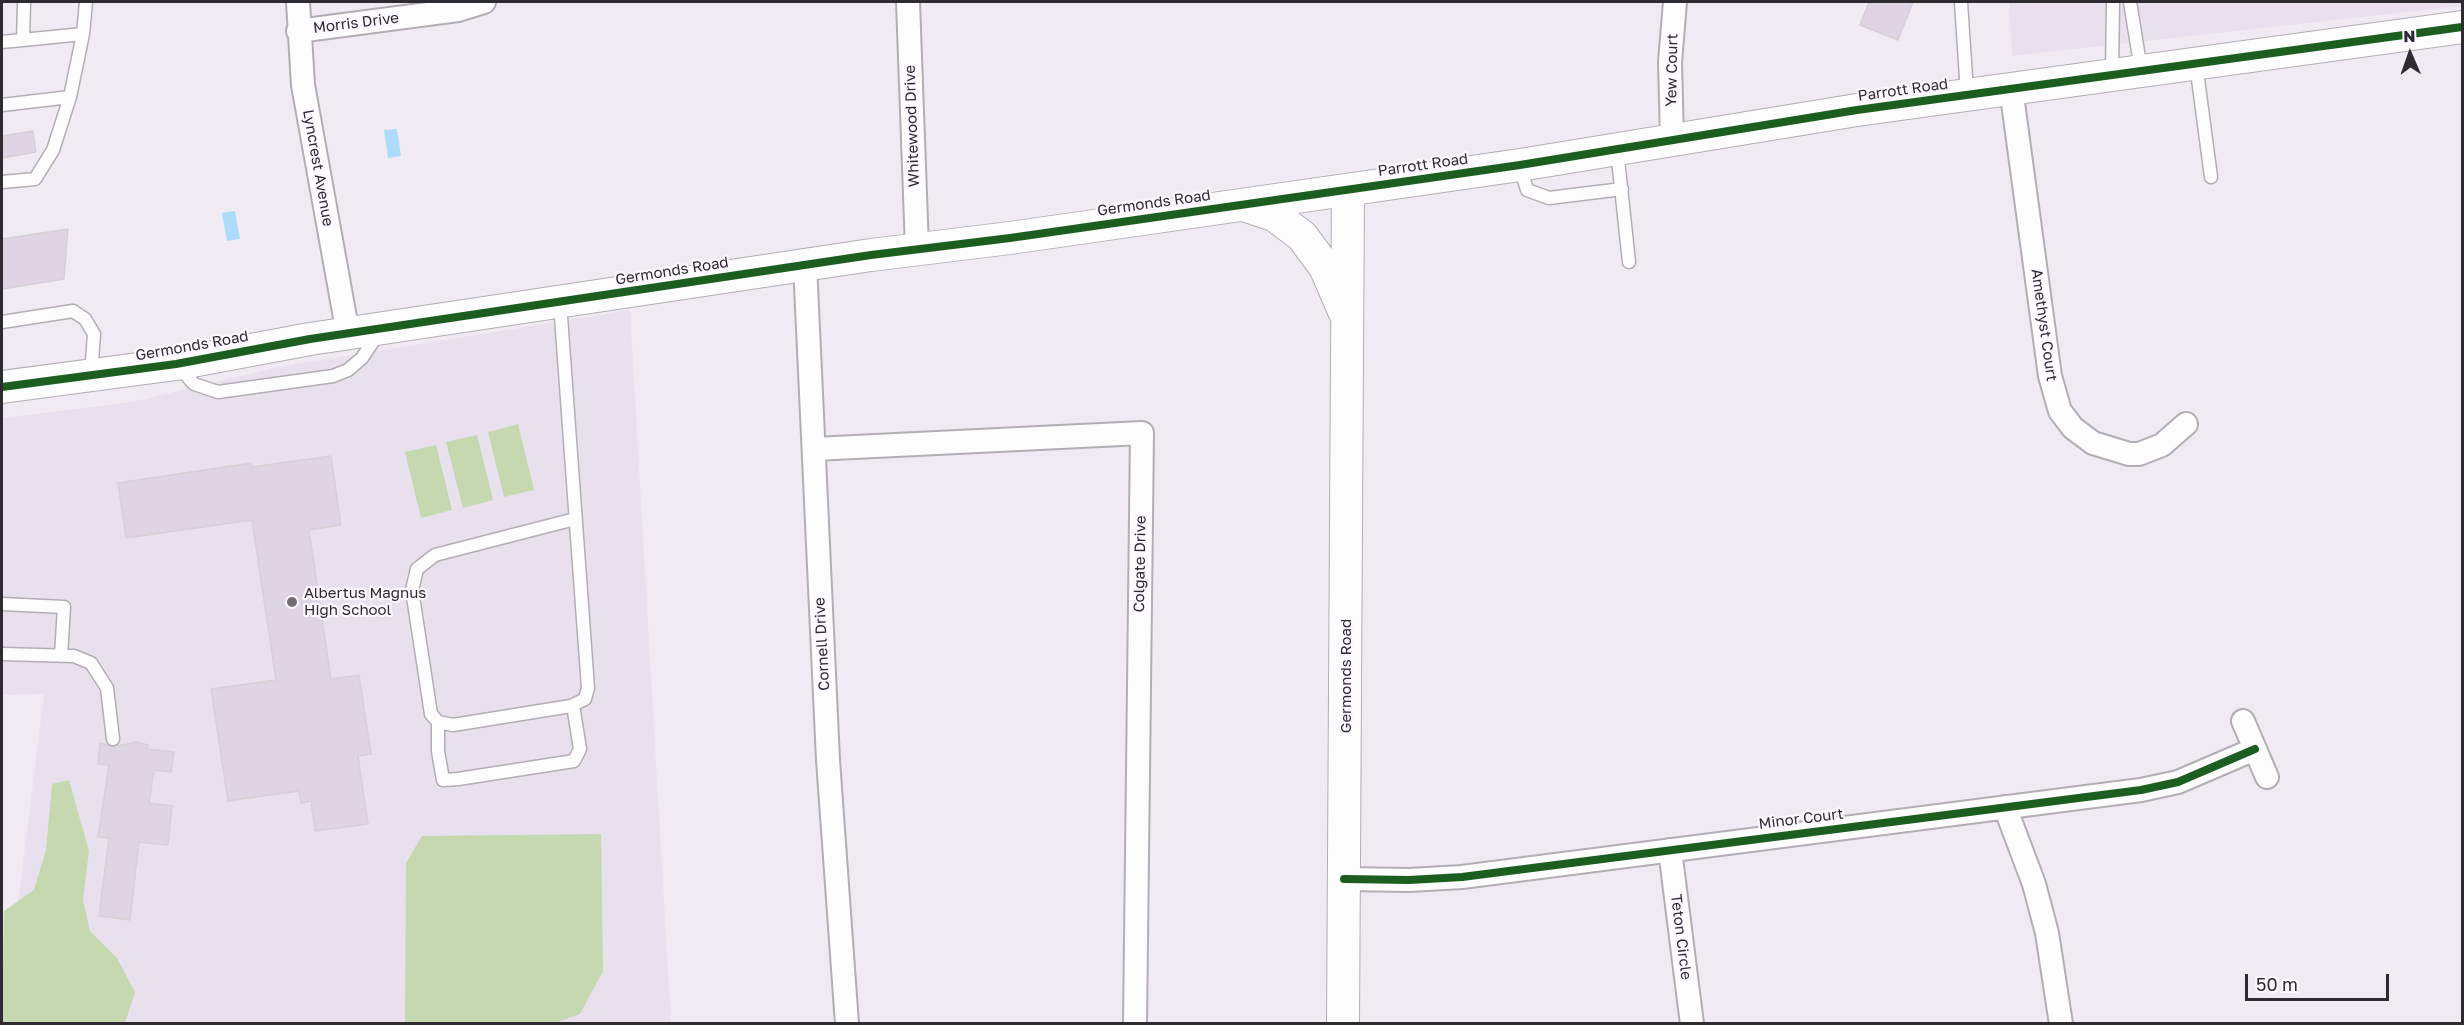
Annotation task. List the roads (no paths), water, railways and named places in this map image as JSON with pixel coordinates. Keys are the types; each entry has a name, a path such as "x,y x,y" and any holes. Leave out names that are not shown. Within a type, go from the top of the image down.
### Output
{"street":[{"name":"Lyncrest Avenue","path":"298,2 303,85 348,334"},
{"name":"Morris Drive","path":"298,31 458,10 484,2"},
{"name":"Whitewood Drive","path":"908,2 917,249"},
{"name":"Yew Court","path":"1672,139 1670,62 1675,2"},
{"name":"Parrott Road","path":"1348,190 1967,94 2463,27"},
{"name":"Amethyst Court","path":"2011,88 2050,376 2060,411 2073,428 2093,443 2129,454 2139,454 2162,445 2187,424"},
{"name":"Germonds Road","path":"2,387 176,364 381,328 805,264 1348,190 1349,329 1343,1023"},
{"name":"Germonds Road","path":"1240,204 1274,215 1293,228 1310,246 1331,279 1349,329"},
{"name":"Cornell Drive","path":"805,264 828,760 847,1023"},
{"name":"Colgate Drive","path":"814,449 1142,433 1135,1023"},
{"path":"2242,721 2267,777"},
{"name":"Minor Court","path":"1344,879 1409,880 1462,877 2166,785 2255,749"},
{"path":"2005,807 2034,884 2047,933 2061,1023"},
{"name":"Teton Circle","path":"1670,850 1692,1023"}],"lane":[{"path":"23,40 24,2"},
{"path":"2,182 35,179 53,150 70,97 83,33 86,2"},
{"path":"1961,2 1967,94"},
{"path":"2113,2 2126,72"},
{"path":"2126,72 2130,2"},
{"path":"2,42 83,33"},
{"path":"2196,63 2211,177"},
{"path":"2,105 70,97"},
{"path":"1617,149 1629,262"},
{"path":"1520,165 1527,190 1549,198 1622,189"},
{"path":"560,302 588,688 585,699 573,705 453,725 438,722 431,714 412,591 417,569 435,555 575,519"},
{"path":"2,322 74,311 85,319 94,334 91,376"},
{"path":"176,364 194,384 218,392 333,376 343,372 362,358 381,328"},
{"path":"2,604 64,607 61,656"},
{"path":"2,654 82,658 97,669 107,688 113,739"},
{"path":"438,722 438,751 443,780 458,779 574,761 580,748 573,705"}],"water":[{"path":"397,129 401,156 388,158 384,130"},
{"path":"235,211 240,239 227,241 222,213"}],"place":[{"name":"Albertus Magnus High School","path":"292,602"}]}
